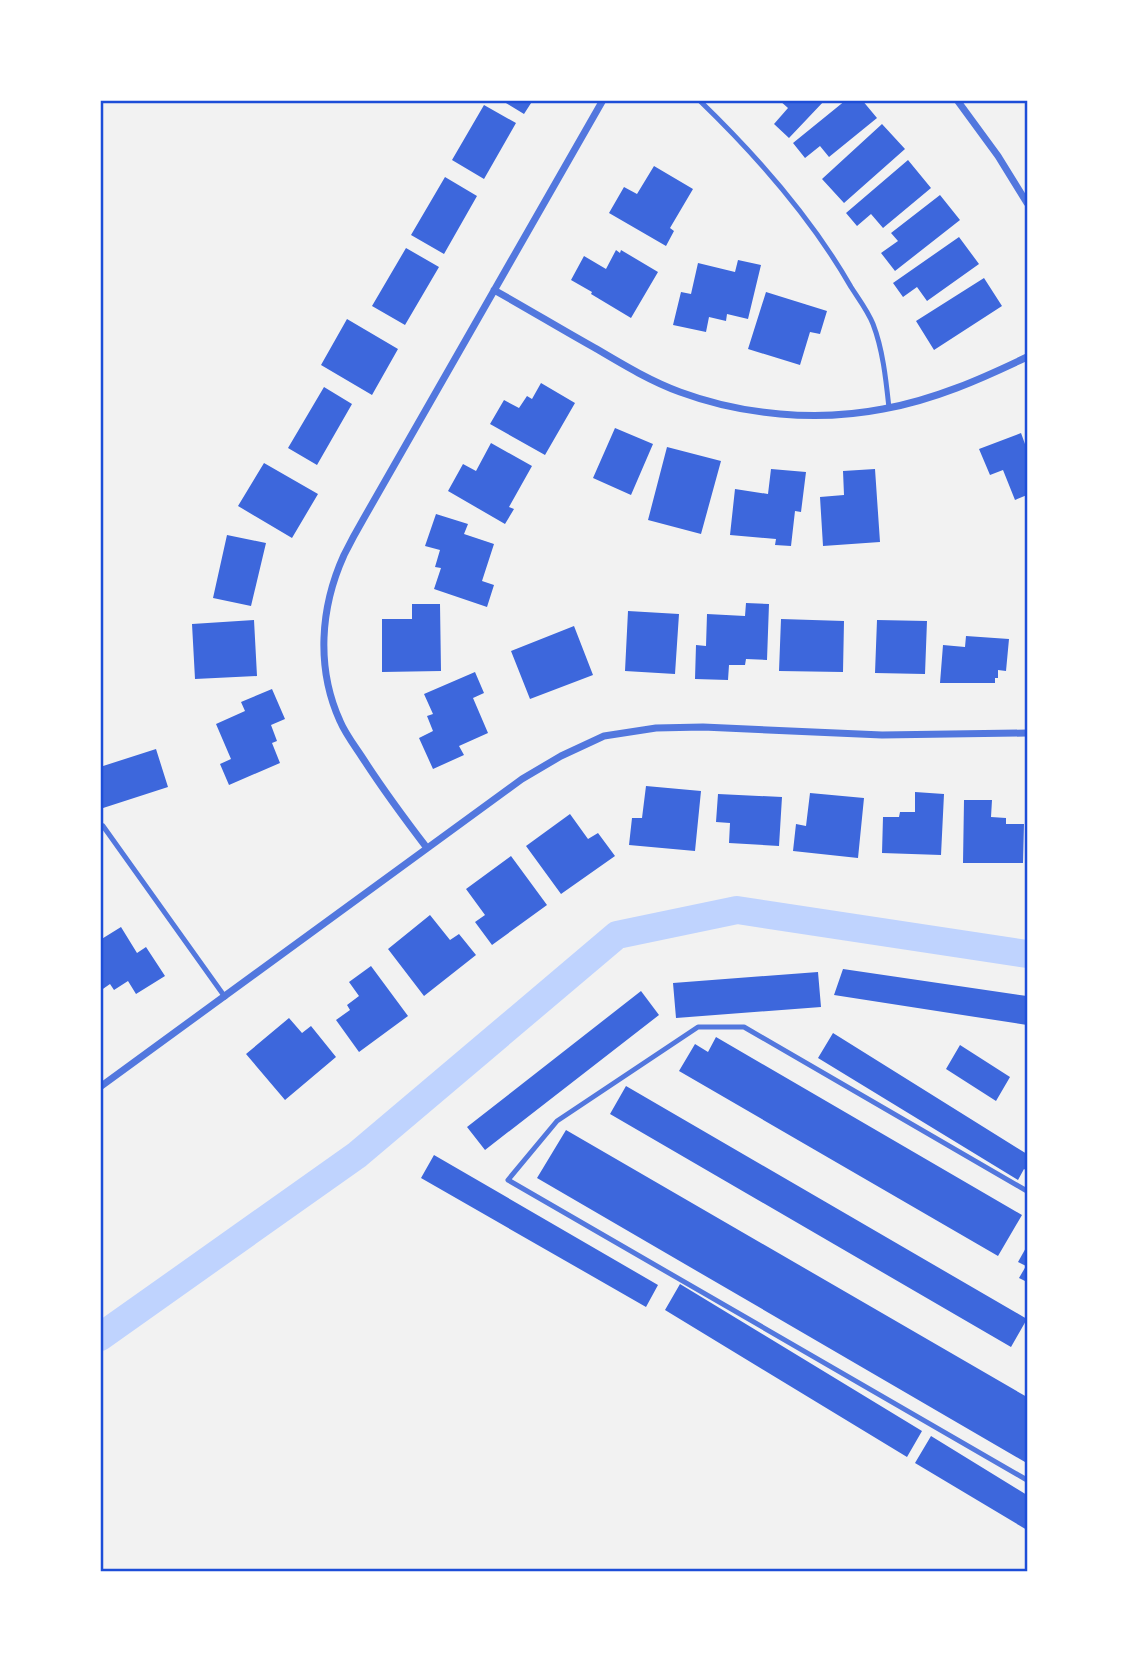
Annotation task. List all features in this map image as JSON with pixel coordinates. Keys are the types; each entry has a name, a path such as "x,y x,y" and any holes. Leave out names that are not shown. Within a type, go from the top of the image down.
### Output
{"street":[{"path":"427,848 380,785 341,724 332,702 323,648 331,594 343,557 603,100"},
{"path":"957,100 998,156 1027,203"},
{"path":"494,290 648,378 711,403 736,408 802,415 890,408 961,387 1027,357"},
{"path":"100,1087 522,779 561,756 604,736 656,728 703,727 882,735 1027,733"}],"lane":[{"path":"699,100 783,188 839,265 873,323 890,408"},
{"path":"103,826 225,997"},
{"path":"1027,1191 744,1027 698,1027 557,1121 508,1180 1027,1480"}],"building":[{"path":"501,100 533,100 524,114"},
{"path":"779,100 825,100 789,138 774,124 788,108"},
{"path":"846,100 862,100 877,118 829,157 820,146 805,158 793,143"},
{"path":"484,105 516,123 484,179 452,160"},
{"path":"882,124 905,149 844,203 822,179"},
{"path":"908,160 931,188 883,228 871,214 857,226 846,213"},
{"path":"654,166 693,189 670,228 674,231 666,246 609,213 624,187 637,194"},
{"path":"445,177 477,196 444,254 411,235"},
{"path":"940,195 960,220 895,271 881,253 898,241 891,233"},
{"path":"959,237 979,264 927,301 917,287 903,297 893,283"},
{"path":"406,248 439,267 405,325 372,306"},
{"path":"616,250 620,253 621,250 658,272 631,318 571,280 584,256 606,269"},
{"path":"738,260 761,265 748,319 727,314 726,321 709,317 706,332 673,325 681,292 691,294 698,263 735,272"},
{"path":"984,278 1002,306 934,350 916,321"},
{"path":"766,292 827,311 820,334 810,332 800,365 748,349"},
{"path":"347,319 398,349 372,395 321,365"},
{"path":"541,383 575,403 545,455 490,424 504,400 519,408 527,396 532,399"},
{"path":"324,387 352,404 317,465 288,448"},
{"path":"615,428 653,444 631,495 593,478"},
{"path":"1021,433 1025,444 1027,443 1027,495 1015,500 1003,470 990,475 979,449"},
{"path":"491,443 532,466 509,507 514,509 505,524 448,491 463,464 476,471"},
{"path":"667,447 721,461 701,534 648,520"},
{"path":"264,463 318,494 292,538 238,506"},
{"path":"771,469 806,472 801,512 795,511 791,546 775,545 776,539 730,535 735,489 768,494"},
{"path":"875,469 880,542 823,546 820,497 844,495 843,471"},
{"path":"436,514 468,524 464,534 494,544 482,581 494,585 487,607 434,589 441,568 435,567 440,550 425,546"},
{"path":"227,535 266,543 251,606 213,598"},
{"path":"746,603 769,604 767,660 746,659 745,665 729,665 728,680 695,679 696,645 706,646 707,614 745,616"},
{"path":"412,604 440,604 441,671 382,672 382,619 412,619"},
{"path":"628,611 679,614 675,674 625,671"},
{"path":"781,619 844,621 843,672 779,671"},
{"path":"254,620 257,676 195,679 192,624"},
{"path":"877,620 927,621 925,674 875,673"},
{"path":"574,626 593,675 530,699 511,651"},
{"path":"966,636 1009,639 1006,671 998,670 995,683 940,683 943,645 965,647"},
{"path":"475,672 484,693 473,698 488,733 459,746 464,755 433,769 419,738 433,731 427,716 433,714 424,694"},
{"path":"272,689 285,719 271,725 277,741 272,743 280,763 229,785 220,764 231,759 216,724 245,711 241,702"},
{"path":"156,749 168,787 100,809 100,767"},
{"path":"646,786 701,791 695,851 629,845 632,818 642,818"},
{"path":"915,792 944,794 941,855 882,853 883,817 899,817 900,812 915,812"},
{"path":"810,793 864,798 858,858 793,851 796,824 806,826"},
{"path":"718,794 782,797 779,846 729,843 730,823 716,822"},
{"path":"964,800 992,800 991,817 1006,818 1006,824 1024,824 1023,863 963,863"},
{"path":"570,814 588,839 598,833 615,856 561,894 526,846"},
{"path":"511,856 547,905 492,945 475,922 485,915 466,889"},
{"path":"430,915 450,940 459,934 476,955 424,996 388,949"},
{"path":"121,927 137,953 146,947 165,976 136,994 128,981 114,990 110,984 100,991 100,940"},
{"path":"371,966 408,1016 359,1052 336,1020 350,1010 347,1005 359,996 349,982"},
{"path":"843,969 1027,996 1027,1025 834,995"},
{"path":"818,972 821,1007 676,1018 673,983"},
{"path":"641,991 659,1015 485,1150 467,1127"},
{"path":"289,1018 302,1033 311,1026 336,1057 285,1100 246,1054"},
{"path":"833,1033 1027,1154 1027,1171 1024,1169 1018,1180 818,1058"},
{"path":"716,1037 1022,1215 998,1256 679,1071 695,1044 708,1052"},
{"path":"960,1045 1010,1077 996,1101 946,1069"},
{"path":"626,1086 1027,1319 1011,1347 610,1114"},
{"path":"566,1130 1027,1397 1025,1462 537,1178"},
{"path":"434,1155 658,1285 646,1307 421,1178"},
{"path":"1027,1246 1027,1282 1019,1278 1026,1266 1018,1262"},
{"path":"680,1284 922,1431 907,1457 665,1310"},
{"path":"931,1436 1027,1495 1027,1530 915,1463"}],"waterway":[{"path":"100,1337 357,1155 617,935 737,910 1027,954"}]}
